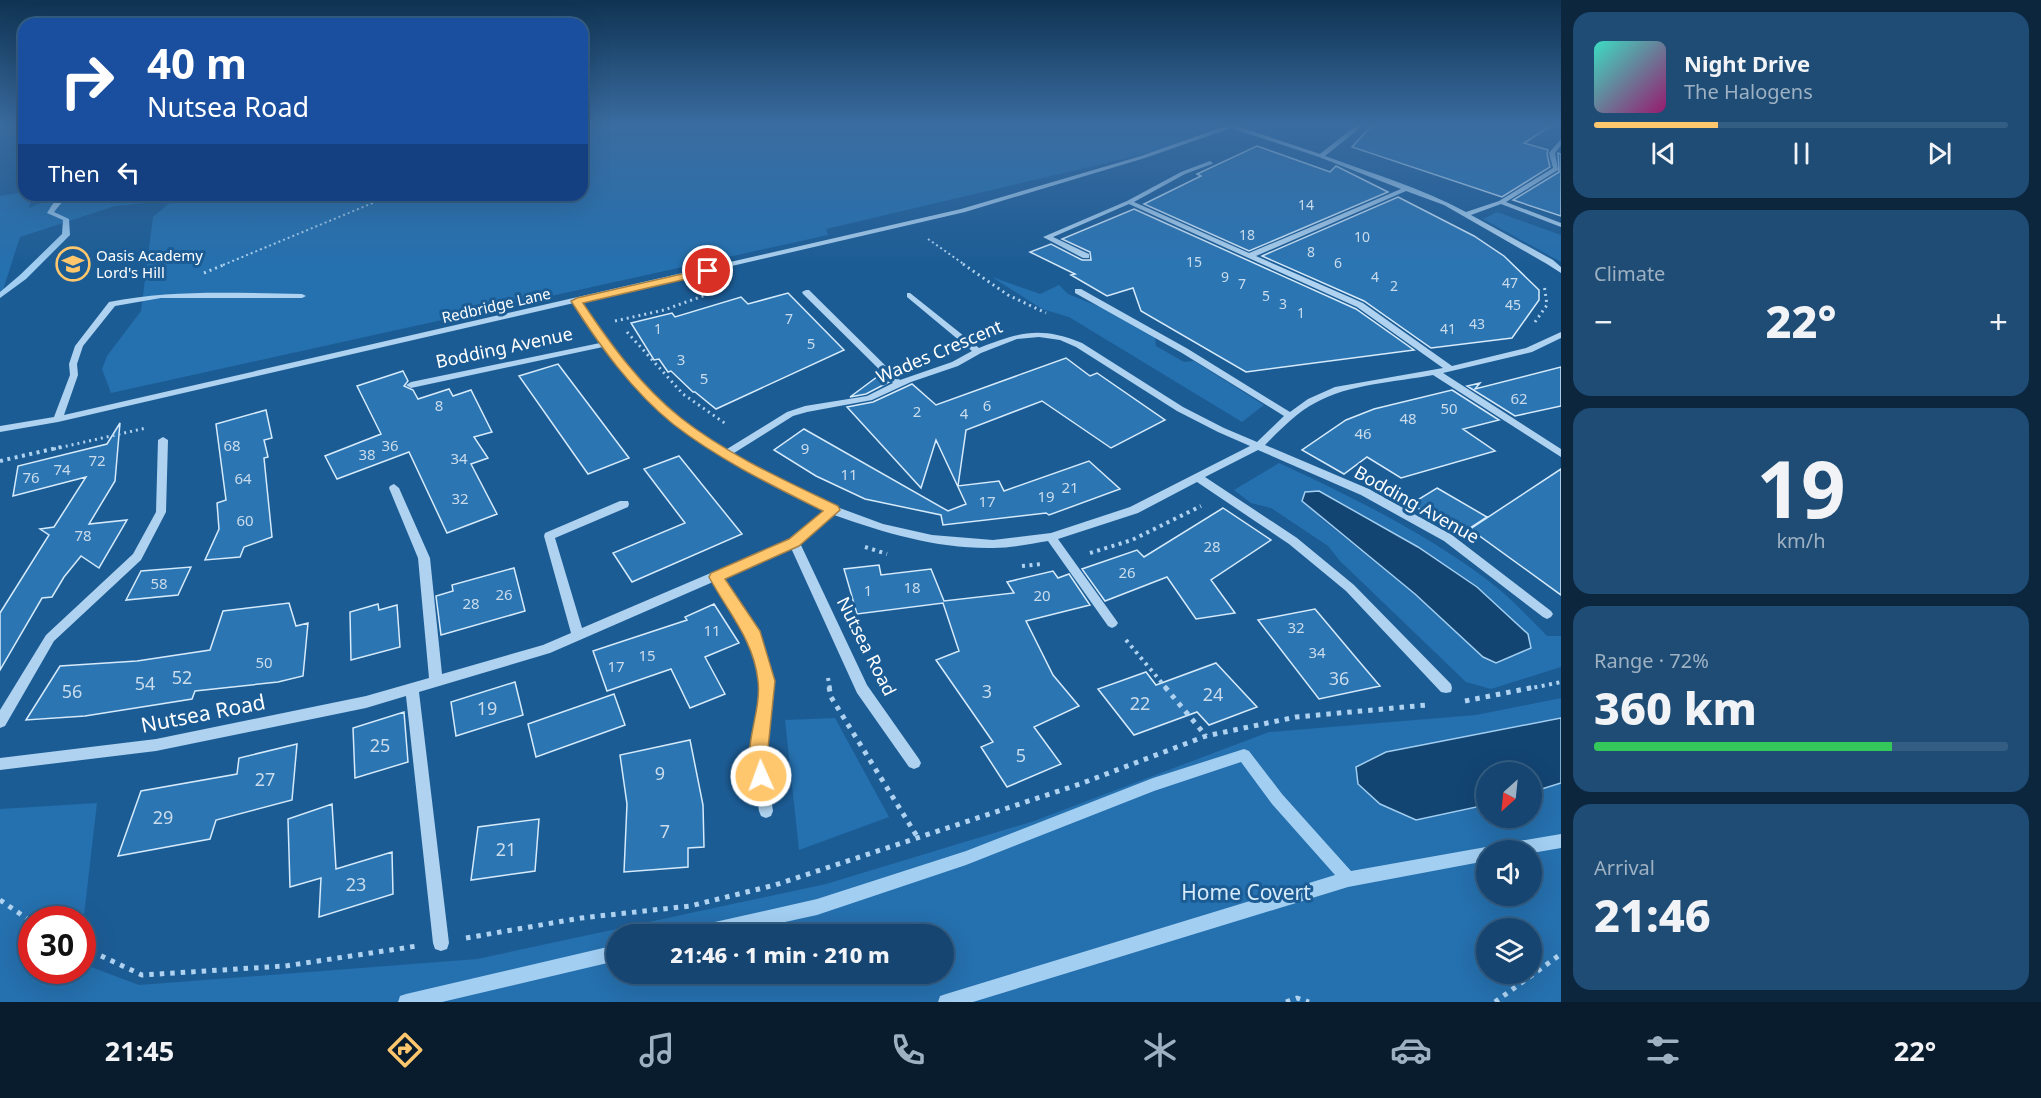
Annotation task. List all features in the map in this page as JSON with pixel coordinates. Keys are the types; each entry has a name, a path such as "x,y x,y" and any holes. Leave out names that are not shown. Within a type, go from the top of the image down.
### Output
{"street":[{"name":"Redbridge Lane","path":"0,429 58,419 963,211 1097,171"},
{"path":"1086,256 1047,237 1129,202 1189,171"},
{"path":"1361,171 1468,214 1550,262 1561,271"},
{"path":"1468,214 1501,202 1553,171"},
{"path":"1251,255 1408,188"},
{"path":"1129,202 1360,304 1451,369"},
{"path":"1501,202 1561,225"},
{"path":"1078,291 1133,319 1198,357 1290,416"},
{"path":"806,292 899,384"},
{"path":"910,295 978,351"},
{"path":"58,419 74,375 73,364 79,346 112,304 162,296 302,296"},
{"name":"Bodding Avenue","path":"577,301 605,344 640,386 677,421 726,454 788,489 833,510 881,528 932,539 993,544 1051,537 1134,510 1258,446 1290,416 1311,401 1338,389 1451,369 1535,348 1561,334"},
{"name":"Wades Crescent","path":"726,454 789,414 869,398 1015,337 1039,334 1062,338 1079,345 1180,409 1258,446"},
{"name":"Bodding Avenue","path":"411,386 605,344"},
{"path":"1435,372 1561,454"},
{"path":"0,722 50,638 137,557 161,512 164,440"},
{"name":"Bodding Avenue","path":"1258,446 1365,492 1448,538 1546,614"},
{"path":"1199,478 1293,541 1350,588 1446,688"},
{"path":"394,488 424,558 436,682"},
{"path":"579,635 549,536 624,504"},
{"name":"Nutsea Road","path":"0,764 156,745 366,702 546,649 794,542 833,510"},
{"path":"1051,537 1112,623"},
{"name":"Nutsea Road","path":"794,542 862,689 914,763"},
{"path":"716,577 752,631 767,681 758,758 766,811"},
{"path":"412,689 441,943"}],"path":[{"path":"195,274 205,273 378,201"},
{"path":"923,235 1008,295 1064,320 1062,338"},
{"path":"1530,327 1546,310 1548,300 1542,280"},
{"path":"616,321 683,394 751,439"},
{"path":"0,461 157,426 164,440"},
{"path":"1112,623 1206,736"},
{"path":"1457,702 1561,682"},
{"path":"96,954 142,975 285,966 441,943 581,918 690,906 775,885 1080,784 1206,736 1296,717 1434,705"},
{"path":"0,900 18,912"},
{"path":"1495,1002 1561,954"},
{"path":"1286,1002 1297,998 1309,1002"}],"green space":[{"path":"588,171 1073,171 826,229 828,235 111,393 102,369 107,356 141,311 153,217 172,201 588,201"},
{"path":"18,193 18,201 31,201 29,208 46,201 163,201 115,206 20,237 3,290 0,291 0,196"},
{"path":"1497,212 1561,235 1561,262 1483,219"},
{"path":"992,277 1040,294 1059,285 1068,294 1113,312 1155,337 1156,346 1184,362 1194,361 1264,405 1242,422 1069,317 1042,309"},
{"path":"1279,463 1388,517 1466,564 1513,601 1547,636 1561,636 1561,667 1491,689 1466,682 1340,561 1328,546 1271,508 1251,503 1234,490","holes":["1353,510 1418,547 1477,587 1528,634 1483,657 1415,594 1319,517"]},
{"name":"Home Covert","path":"1561,698 1561,718 1386,752 1358,784 1380,804 1416,820 1476,807 1476,828 1542,828 1542,789 1561,783 1561,1002 0,1002 0,809 97,803 85,906 18,906 18,984 96,984 96,969 139,985 477,959 606,931 606,984 954,984 954,924 640,924 826,884 1034,821 1269,732 1476,715"},
{"path":"835,718 889,817 799,850 785,720"}],"shaded area":[{"path":"1319,491 1418,547 1477,587 1528,634 1531,648 1496,663 1483,657 1415,594 1302,501 1305,492"},
{"path":"1561,718 1561,783 1542,789 1542,762 1476,762 1476,807 1416,820 1380,804 1358,784 1356,767 1386,752"}],"building":[{"path":"1204,171 1346,171 1388,192 1249,251 1144,204 1201,176 1197,174"},
{"path":"1423,171 1544,171 1502,197"},
{"path":"1561,171 1561,216 1513,200"},
{"path":"1398,197 1474,236 1504,256 1539,290 1539,300 1512,338 1431,348 1364,301 1262,256"},
{"path":"1134,209 1356,309 1414,350 1246,372 1141,311 1133,288 1107,296 1071,275 1075,274 1030,252 1051,244 1082,260 1091,260 1090,252 1062,239"},
{"path":"788,293 844,350 716,409 693,392 671,371 668,372 659,359 654,360 631,323 672,313 675,317 741,297 748,304"},
{"path":"1066,358 1090,376 1097,373 1165,420 1111,448 1042,401 966,430 958,486 999,481 1004,491 1089,461 1120,489 1049,515 1046,513 943,525 941,515 865,499 816,476 774,450 804,429 948,511 966,504 936,440 921,488 847,407 873,402 912,384 936,405"},
{"path":"558,364 629,458 588,474 519,376"},
{"path":"1561,367 1561,406 1515,416 1467,386 1480,383 1475,389"},
{"path":"403,371 408,381 404,386 413,390 418,399 449,389 453,396 471,390 492,432 474,437 488,458 471,464 497,514 447,533 409,452 337,479 325,456 381,434 357,386"},
{"path":"881,374 889,382 866,394 850,397"},
{"path":"1452,390 1499,420 1463,429 1495,451 1401,478 1367,457 1344,474 1302,450 1346,420 1374,409"},
{"path":"266,410 272,438 264,440 268,457 264,458 272,537 244,547 240,557 205,560 219,529 217,503 226,500 216,424"},
{"path":"120,423 115,481 89,524 127,520 99,568 81,556 52,597 42,598 0,670 0,613 49,535 40,529 54,527 86,477 13,496 18,466 107,444"},
{"path":"679,456 742,534 632,582 613,553 685,523 644,469"},
{"path":"1561,469 1561,595 1470,529"},
{"path":"1437,488 1487,517 1461,534 1411,504"},
{"path":"1223,508 1271,540 1211,580 1235,613 1196,619 1167,577 1105,601 1082,569 1137,550 1144,557"},
{"path":"879,565 881,575 931,569 944,601 1014,593 1007,582 1053,571 1058,578 1069,574 1090,605 1026,621 1053,675 1079,706 1034,727 1061,764 1007,787 981,747 993,742 936,660 959,651 943,603 857,614 844,569"},
{"path":"191,567 178,595 126,600 141,571"},
{"path":"514,568 525,611 441,635 436,596 453,591 452,585"},
{"path":"289,603 296,626 308,623 303,676 278,682 195,691 192,699 85,716 26,720 60,666 137,661 210,650 223,611"},
{"path":"378,604 379,610 397,605 400,647 351,660 350,612"},
{"path":"714,604 739,643 705,657 725,694 690,708 671,669 607,691 593,651 687,620 685,617"},
{"path":"1315,609 1380,686 1319,699 1258,620"},
{"path":"1216,663 1257,707 1209,725 1197,712 1134,735 1098,689 1146,672 1156,685"},
{"path":"515,682 523,715 456,736 451,702"},
{"path":"614,694 625,725 536,757 528,724"},
{"path":"404,712 408,762 355,778 353,728"},
{"path":"690,740 703,805 704,847 688,848 688,867 624,872 627,804 620,755"},
{"path":"297,744 292,800 216,820 210,839 118,856 141,791 237,774 239,758"},
{"path":"332,804 336,869 392,852 393,894 319,917 321,878 290,887 288,819"},
{"path":"539,819 535,871 471,880 478,827"}],"waterway":[{"path":"0,296 66,235 66,219 50,213 59,201"},
{"path":"741,924 817,907 966,858 1153,785 1244,755 1277,799 1348,879"},
{"path":"1542,844 1561,841"},
{"path":"1348,879 1476,856"},
{"path":"946,1002 1348,879"},
{"path":"406,1002 606,955"}],"place":[{"name":"Oasis Academy Lord's Hill","path":"73,264"}],"route":[{"path":"708,271 577,301 591,326 640,386 677,421 754,471 833,510 794,542 716,577 752,631 767,681 758,758 761,776"}]}
